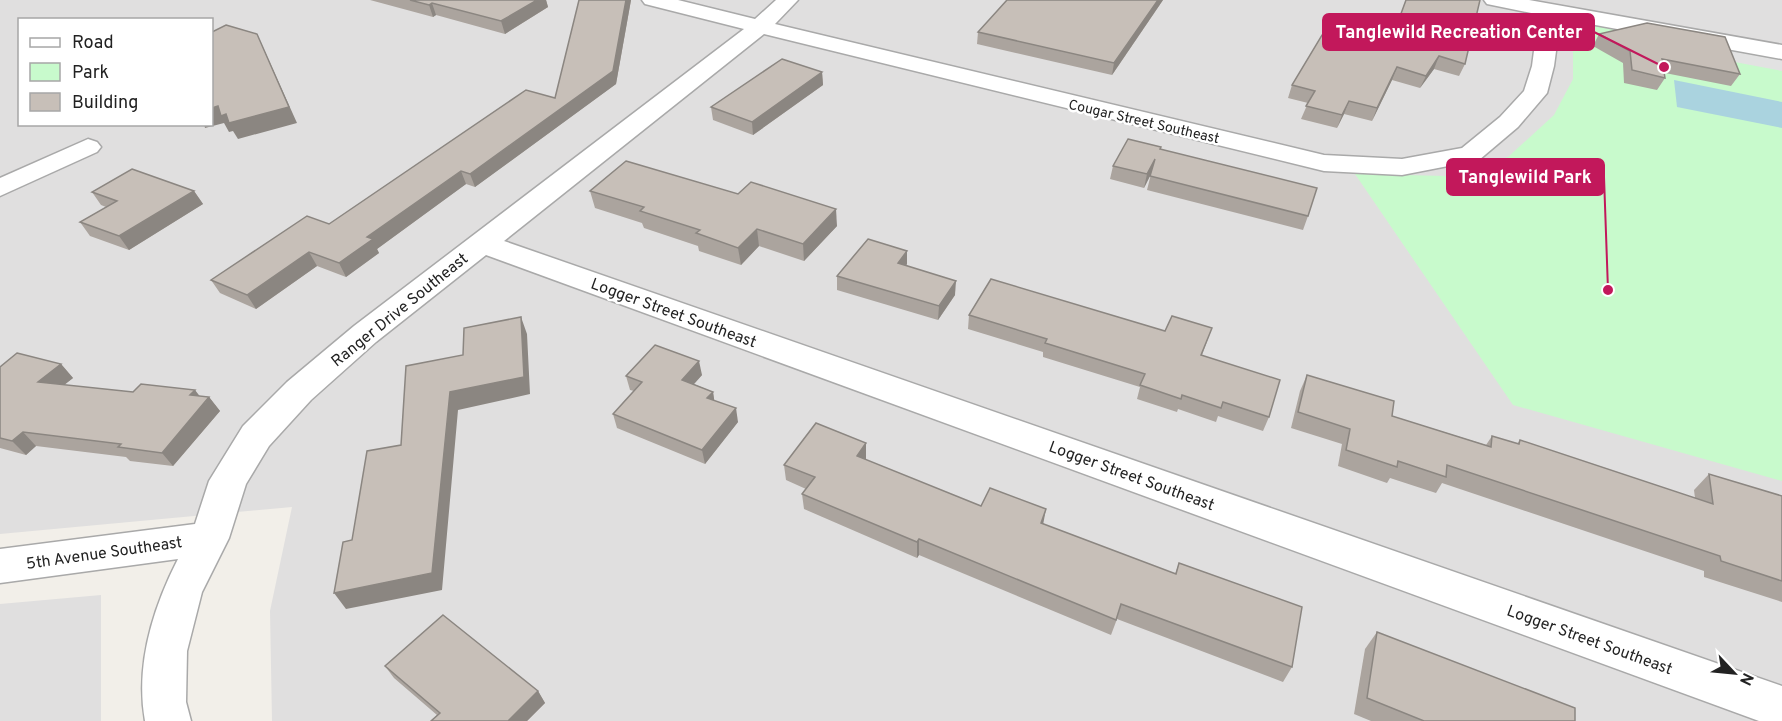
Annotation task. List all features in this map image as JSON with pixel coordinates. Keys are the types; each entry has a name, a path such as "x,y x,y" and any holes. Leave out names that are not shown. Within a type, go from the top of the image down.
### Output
{"street":[{"name":"Cougar Street Southeast","path":"652,0 1324,163 1402,167 1470,154 1509,122 1535,93 1543,66 1547,36 1545,9"},
{"name":"Ranger Drive Southeast","path":"168,721 164,702 166,651 182,592 208,538 228,481 256,436 299,391 365,334 761,27 788,0"},
{"path":"1494,0 1782,52"},
{"path":"0,188 88,147"},
{"name":"Logger Street Southeast","path":"482,243 1782,708"},
{"name":"5th Avenue Southeast","path":"0,566 208,538"}],"shaded area":[{"path":"0,0 1782,0 1782,721 272,721 270,611 292,507 0,534"},
{"path":"1634,33 1782,60 1782,71 1633,43"},
{"path":"101,595 101,721 0,721 0,604"}],"green space":[{"path":"1573,22 1782,60 1782,481 1513,405 1355,174 1448,176 1508,157 1554,115 1573,79"}],"water":[{"path":"1674,80 1782,102 1782,128 1677,107"}],"building":[{"path":"410,0 537,0 501,21 432,3 429,5"},
{"path":"579,0 626,0 613,71 470,174 461,171 367,237 373,239 339,263 309,252 247,295 211,280 307,216 329,224 526,90 555,98"},
{"path":"1007,0 1158,0 1114,63 978,32"},
{"path":"1406,0 1480,0 1465,64 1439,56 1426,76 1397,67 1377,108 1349,101 1342,115 1306,106 1315,91 1292,85 1322,35 1364,46 1380,26 1395,30"},
{"path":"1647,23 1725,37 1740,74 1662,59 1665,78 1632,70 1630,51 1599,34"},
{"path":"226,25 257,34 289,107 229,123 226,114 221,116 218,106 213,108 213,32"},
{"path":"782,59 822,72 752,122 711,107"},
{"path":"1128,139 1317,188 1308,216 1150,176 1155,159 1147,174 1113,166"},
{"path":"626,161 738,194 751,182 836,209 803,244 757,229 738,248 696,233 700,230 640,211 644,207 590,191"},
{"path":"132,169 194,191 119,236 80,222 117,201 92,192"},
{"path":"868,239 907,251 898,263 956,281 939,306 837,276"},
{"path":"991,279 1165,331 1172,316 1212,328 1201,355 1280,380 1269,417 1223,402 1221,408 1182,395 1181,399 1140,385 1145,374 1045,343 1047,339 969,315"},
{"path":"521,317 524,377 450,392 432,573 334,593 343,542 352,540 367,451 401,445 406,366 463,355 464,328"},
{"path":"655,345 699,361 682,380 713,392 707,398 736,408 702,450 613,414 642,382 626,376"},
{"path":"17,353 61,364 38,382 133,392 141,384 195,390 190,395 209,397 162,453 118,447 121,444 23,432 12,441 0,438 0,367"},
{"path":"1307,375 1394,401 1392,416 1491,447 1492,436 1519,444 1520,440 1713,504 1709,474 1782,496 1782,581 1721,561 1720,556 1447,465 1446,477 1398,461 1397,467 1346,450 1350,429 1298,412"},
{"path":"816,423 866,443 857,456 981,506 990,488 1046,509 1041,523 1176,574 1179,563 1302,607 1292,667 1121,604 1116,620 919,539 917,542 802,494 815,477 784,465"},
{"path":"443,615 538,691 508,721 431,721 440,713 385,666"},
{"path":"1377,632 1575,708 1575,721 1424,721 1367,698"}],"place":[{"name":"Tanglewild Recreation Center","path":"1664,67"},
{"name":"Tanglewild Park","path":"1608,290"}]}
